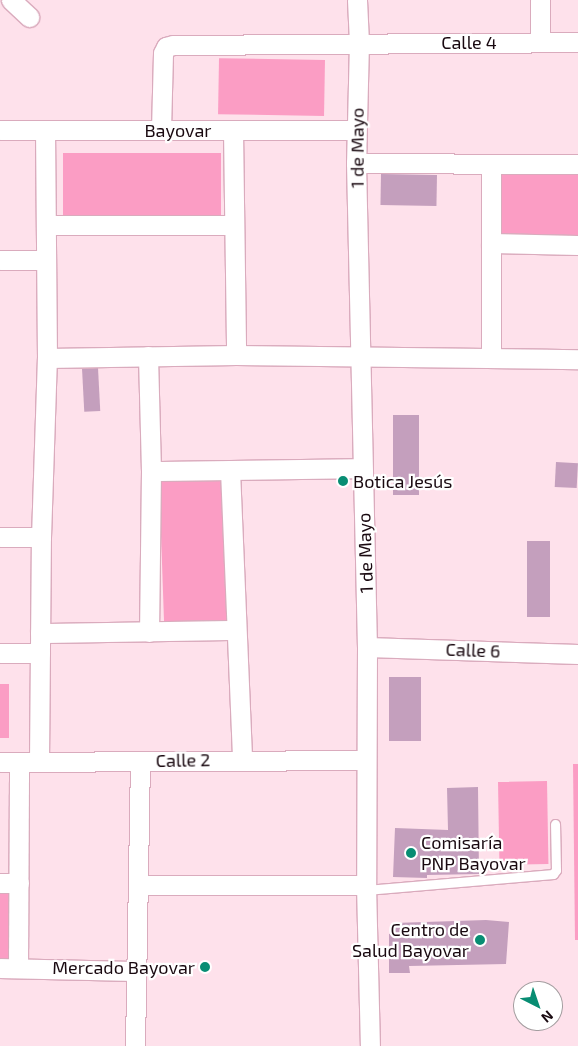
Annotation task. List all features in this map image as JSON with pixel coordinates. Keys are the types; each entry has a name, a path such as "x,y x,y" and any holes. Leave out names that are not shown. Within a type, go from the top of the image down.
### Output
{"street":[{"path":"11,0 29,17"},
{"name":"1 de Mayo","path":"357,0 359,42 356,163 362,468 368,647 366,888 370,1046"},
{"path":"540,0 540,42"},
{"name":"Calle 4","path":"161,130 163,53 166,47 173,44 578,42"},
{"name":"Bayovar","path":"0,130 356,130"},
{"path":"233,130 236,355"},
{"path":"38,761 41,537 48,358 45,131"},
{"path":"356,163 578,164"},
{"path":"491,165 491,358"},
{"path":"46,225 234,225"},
{"path":"491,243 578,245"},
{"path":"0,260 46,260"},
{"path":"48,358 236,355 578,359"},
{"path":"148,356 151,471 149,632"},
{"path":"151,471 362,468"},
{"path":"230,470 235,630 242,759"},
{"path":"0,537 41,537"},
{"path":"40,632 235,630"},
{"name":"Calle 6","path":"368,647 578,654"},
{"path":"0,653 40,653"},
{"name":"Calle 2","path":"0,762 242,759 366,760"},
{"path":"135,1046 140,761"},
{"path":"19,762 19,883 9,968 136,972"},
{"path":"0,883 19,883"},
{"path":"138,885 366,888"}],"lane":[{"path":"366,888 553,874 556,870 555,824"}],"shaded area":[{"path":"219,58 325,60 324,116 218,114"},
{"path":"63,153 221,153 221,218 63,218"},
{"path":"498,171 578,171 578,239 498,239"},
{"path":"223,476 228,621 164,623 159,478"},
{"path":"0,684 9,684 9,738 0,738"},
{"path":"573,764 578,764 578,940 575,940"},
{"path":"547,781 548,864 499,865 498,782"},
{"path":"0,890 12,890 12,962 0,962"}],"building":[{"path":"381,174 437,175 436,206 380,205"},
{"path":"98,368 100,411 84,412 82,369"},
{"path":"393,415 419,415 419,495 393,495"},
{"path":"556,462 578,463 577,488 555,487"},
{"path":"527,541 550,541 550,617 527,617"},
{"path":"389,677 421,677 421,741 389,741"},
{"path":"478,787 479,874 427,875 427,878 393,877 395,828 448,830 447,788"},
{"path":"486,920 509,922 506,964 409,966 410,973 389,973 389,934 394,933 394,923"}],"place":[{"name":"Botica Jesús","path":"343,481"},
{"name":"Comisaría PNP Bayovar","path":"411,853"},
{"name":"Centro de Salud Bayovar","path":"480,940"},
{"name":"Mercado Bayovar","path":"205,967"}]}
